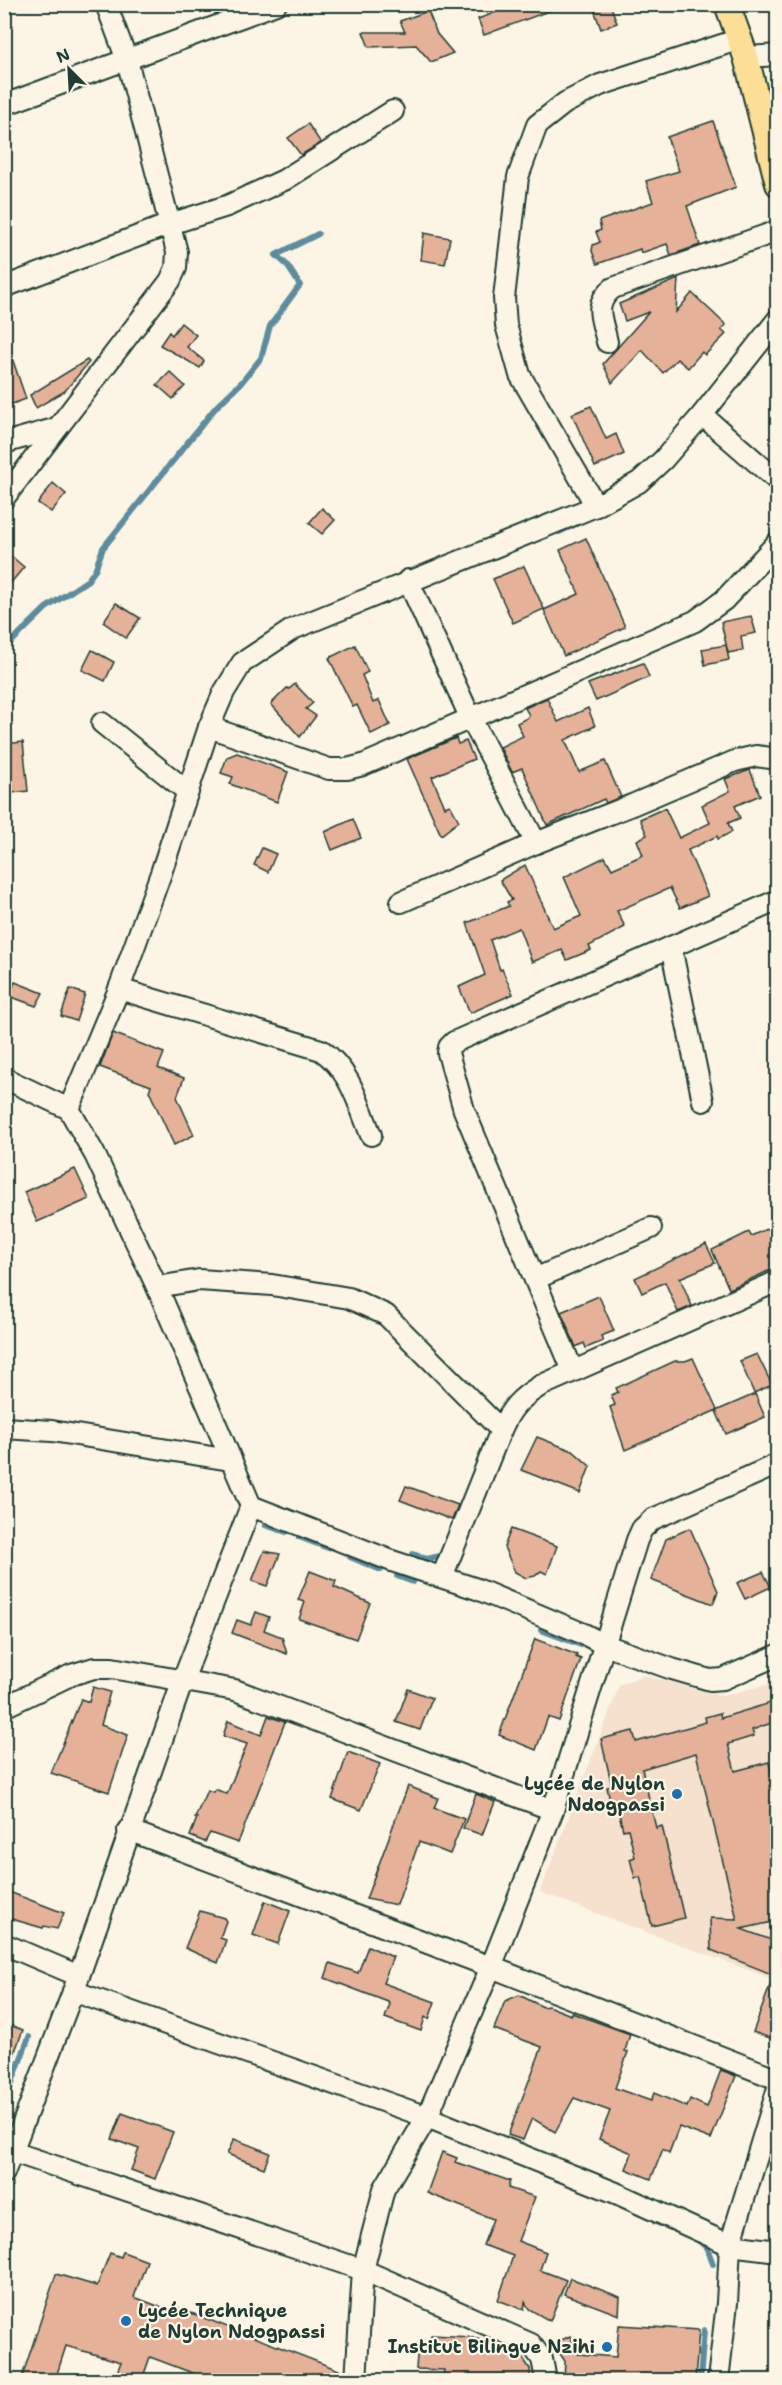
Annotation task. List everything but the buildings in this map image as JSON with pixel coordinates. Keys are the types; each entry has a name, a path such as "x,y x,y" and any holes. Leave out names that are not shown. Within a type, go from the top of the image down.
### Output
{"main road":[{"path":"727,4 743,48 777,184"}],"street":[{"path":"4,498 170,281 176,268 177,252 127,60 106,4"},
{"path":"4,105 276,4"},
{"path":"596,506 520,375 506,326 504,298 518,177 537,126 565,103 600,85 743,48 777,55"},
{"path":"4,286 170,224 227,206 284,180 393,111"},
{"path":"607,342 599,306 603,296 614,288 777,231"},
{"path":"69,1109 119,989 161,873 209,727 224,692 242,663 293,629 408,580 596,506 639,482 663,460 702,415 777,319"},
{"path":"702,415 777,481"},
{"path":"4,443 57,428"},
{"path":"209,727 329,769 347,769 363,765 695,621 724,600 777,542"},
{"path":"408,580 470,717 536,843"},
{"path":"102,723 188,792"},
{"path":"401,902 536,843 735,761 756,756 777,759"},
{"path":"573,1371 464,1110 448,1053 449,1047 454,1042 777,900"},
{"path":"671,947 703,1101"},
{"path":"119,989 321,1050 336,1060 347,1077 371,1135"},
{"path":"4,1078 69,1109 95,1155 157,1287 251,1506 392,1561 442,1577 556,1622 605,1645 710,1680 723,1679 777,1655"},
{"path":"534,1279 651,1227"},
{"path":"157,1287 200,1280 272,1285 349,1298 386,1315 501,1430"},
{"path":"442,1577 511,1408 527,1394 573,1371 776,1286"},
{"path":"4,1428 52,1431 230,1460"},
{"path":"356,2380 363,2270 384,2189 427,2117 491,1966 553,1809 582,1710 642,1529 653,1520 777,1464"},
{"path":"4,2173 76,1983 128,1830 183,1680 251,1506"},
{"path":"4,1707 71,1675 94,1668 112,1668 183,1680 235,1690 553,1809"},
{"path":"128,1830 491,1966 777,2079"},
{"path":"4,1944 76,1983 427,2117 616,2193 730,2245 777,2251"},
{"path":"718,2380 727,2303 730,2245 777,2088"},
{"path":"13,2152 363,2270 531,2344 542,2359 546,2380"}],"shaded area":[{"name":"Lycée de Nylon Ndogpassi","path":"644,1675 722,1696 777,1682 777,1981 540,1892 620,1684"}],"waterway":[{"path":"4,649 46,608 88,580 95,570 103,548 216,407 241,383 261,358 270,326 300,285 287,265 276,255 318,234"},
{"path":"559,532 580,522"},
{"path":"265,1525 286,1532"},
{"path":"299,1537 328,1548"},
{"path":"413,1554 427,1559 444,1555"},
{"path":"350,1557 381,1570"},
{"path":"397,1576 413,1582"},
{"path":"541,1630 581,1645"},
{"path":"7,2096 29,2037"},
{"path":"655,2222 669,2227"},
{"path":"698,2240 707,2248 713,2264"},
{"path":"700,2380 704,2330"}],"place":[{"name":"Lycée de Nylon Ndogpassi","path":"677,1794"},
{"name":"Lycée Technique de Nylon Ndogpassi","path":"126,2321"},
{"name":"Institut Bilingue Nzihi","path":"607,2347"}]}
